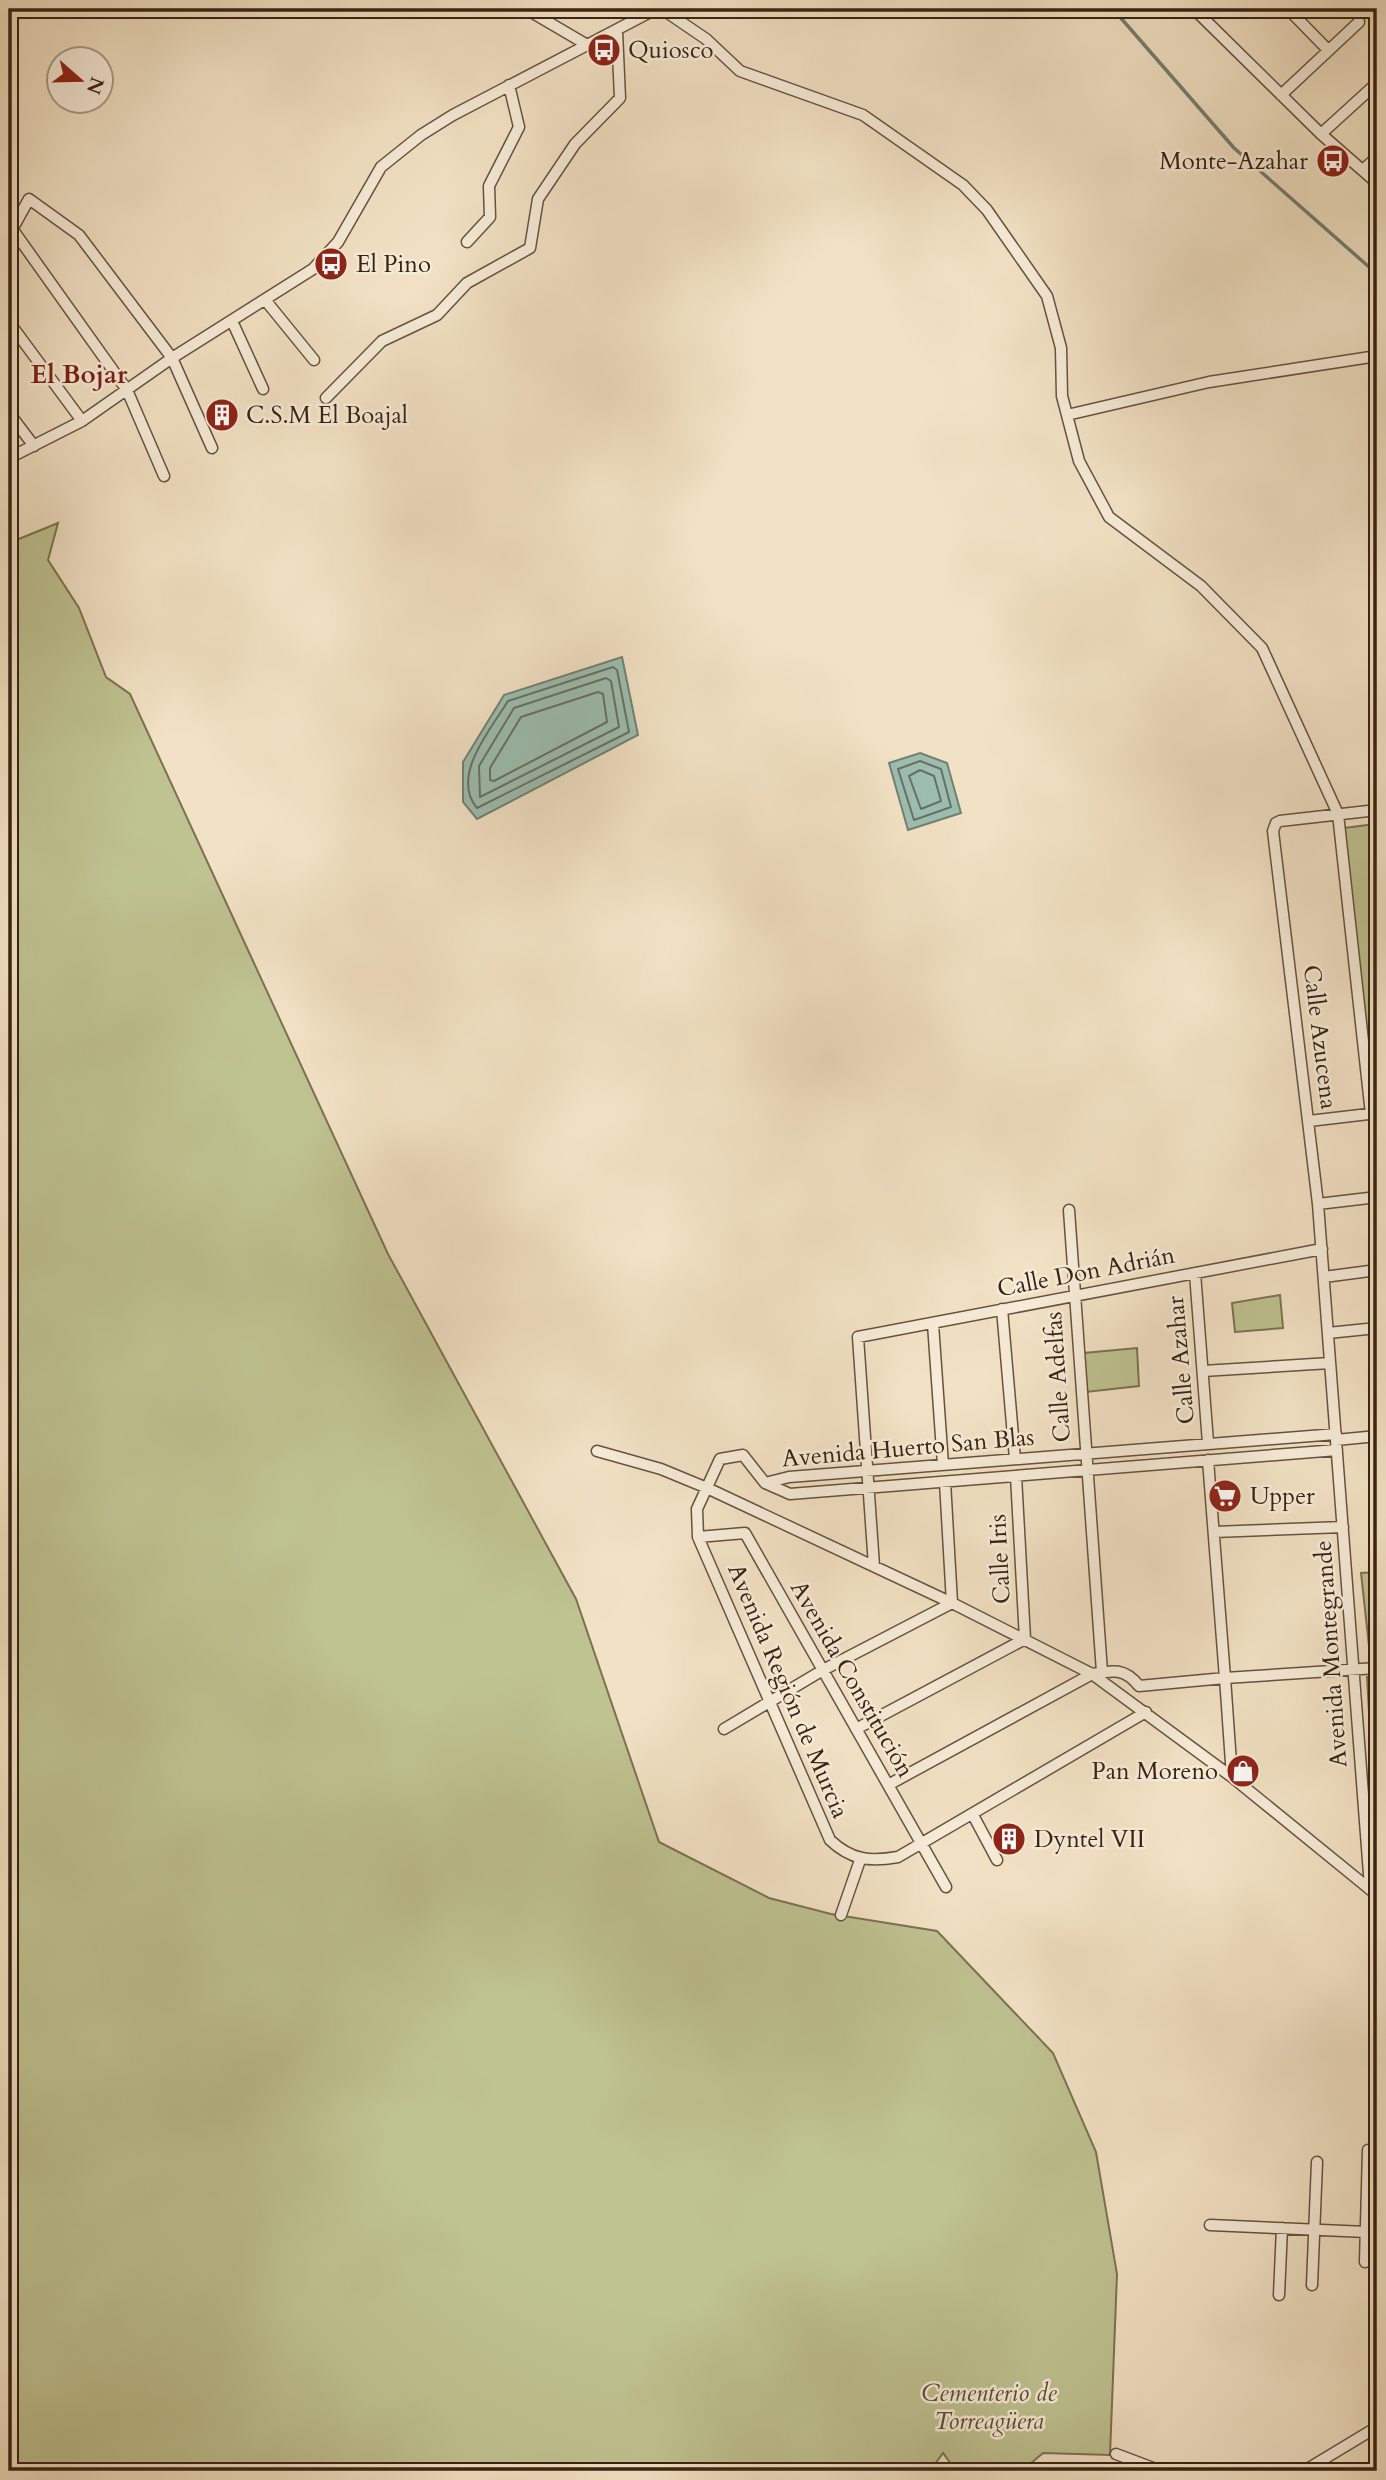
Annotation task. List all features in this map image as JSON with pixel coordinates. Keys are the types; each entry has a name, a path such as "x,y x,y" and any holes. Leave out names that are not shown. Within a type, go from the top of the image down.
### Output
{"street":[{"path":"530,12 548,9"},
{"path":"9,458 82,421 172,358 265,301 324,260 344,231 370,182 389,160 439,123 656,9"},
{"path":"662,9 706,39 740,71 863,115 963,185 987,210 1047,296 1061,348 1062,396 1079,461 1108,517 1201,586 1262,648 1338,814 1374,1113 1309,1121"},
{"path":"1194,9 1321,134 1377,183"},
{"path":"1288,9 1328,50"},
{"path":"530,12 589,46"},
{"path":"1281,95 1359,22"},
{"path":"326,398 382,341 437,315 467,283 530,248 538,199 575,144 620,98 617,30"},
{"path":"1321,134 1377,83"},
{"path":"467,242 489,217 489,186 519,127 509,86"},
{"path":"1363,170 1377,157"},
{"path":"164,477 127,390 11,232 29,199 79,236 172,358 212,448"},
{"path":"265,301 314,360"},
{"path":"232,321 263,389"},
{"path":"9,322 82,421"},
{"path":"1067,415 1209,382 1377,356"},
{"path":"9,413 34,446"},
{"path":"1338,814 1377,810"},
{"name":"Calle Azucena","path":"1321,1249 1309,1121 1273,831 1276,823 1280,821 1338,814"},
{"path":"1318,1204 1377,1197"},
{"name":"Calle Adelfas","path":"1069,1210 1097,1673"},
{"name":"Calle Don Adrián","path":"869,1471 858,1337 1321,1249"},
{"name":"Avenida Montegrande","path":"1321,1249 1374,1891"},
{"path":"1324,1277 1377,1270"},
{"name":"Calle Azahar","path":"1195,1273 1208,1443"},
{"path":"1002,1309 1015,1459"},
{"path":"933,1324 943,1465"},
{"path":"1328,1333 1377,1328"},
{"path":"1202,1371 1330,1363"},
{"name":"Avenida Huerto San Blas","path":"765,1483 790,1494 870,1488 1208,1460 1377,1436"},
{"name":"Avenida Huerto San Blas","path":"765,1483 789,1477 1208,1443 1336,1441"},
{"path":"597,1451 662,1469 708,1488 1097,1673 1374,1891"},
{"name":"Avenida Región de Murcia","path":"765,1483 743,1455 720,1459 697,1509 698,1537 830,1840 842,1851 860,1860"},
{"path":"1208,1460 1232,1777"},
{"path":"869,1471 874,1566"},
{"name":"Calle Iris","path":"1016,1476 1025,1639"},
{"path":"945,1482 952,1603"},
{"path":"1214,1532 1343,1527"},
{"name":"Avenida Constitución","path":"698,1537 745,1533 946,1887"},
{"path":"724,1729 823,1670 952,1603"},
{"path":"856,1729 1025,1639"},
{"path":"888,1785 1097,1673 1117,1670 1129,1674 1139,1686 1377,1668"},
{"path":"841,1915 860,1860 898,1857 1146,1713"},
{"path":"972,1815 997,1860"},
{"path":"1365,2262 1373,2150"},
{"path":"1312,2285 1317,2162"},
{"path":"1210,2225 1367,2231"},
{"path":"1279,2295 1282,2228"},
{"path":"1304,2471 1377,2427"},
{"path":"1116,2454 1161,2471"}],"green space":[{"name":"Cementerio de Torreagüera","path":"58,523 48,560 79,608 106,677 130,694 388,1254 576,1599 659,1842 769,1898 831,1914 937,1931 1053,2053 1096,2152 1117,2274 1110,2455 1043,2453 1022,2471 956,2471 943,2453 930,2471 9,2471 9,543"},
{"path":"1376,824 1377,1110 1374,1111 1343,828"},
{"path":"1280,1295 1283,1328 1235,1332 1232,1303"},
{"path":"1137,1348 1139,1386 1086,1392 1084,1353"},
{"path":"1377,1572 1377,1645 1369,1646 1361,1573"},
{"path":"1367,1677 1377,1677 1377,1853"}],"water":[{"path":"622,657 638,735 477,819 463,802 463,762 504,695"},
{"path":"920,753 947,763 961,813 908,830 889,763"}],"waterway":[{"path":"1113,9 1234,148 1377,274"}],"place":[{"name":"Quiosco","path":"604,50"},
{"name":"Monte-Azahar","path":"1333,161"},
{"name":"El Pino","path":"331,264"},
{"name":"C.S.M El Boajal","path":"222,415"},
{"name":"Upper","path":"1225,1496"},
{"name":"Pan Moreno","path":"1243,1771"},
{"name":"Dyntel VII","path":"1009,1839"}],"district":[{"name":"El Bojar","path":"79,374"}]}
